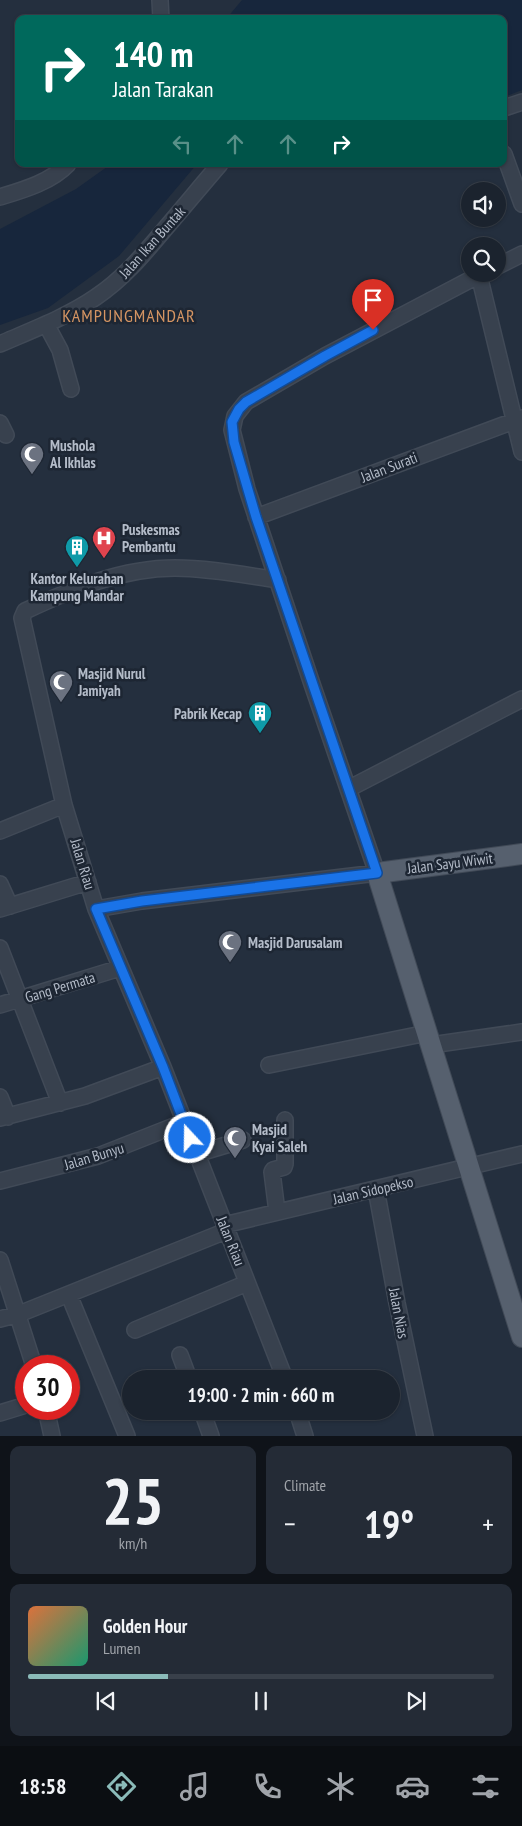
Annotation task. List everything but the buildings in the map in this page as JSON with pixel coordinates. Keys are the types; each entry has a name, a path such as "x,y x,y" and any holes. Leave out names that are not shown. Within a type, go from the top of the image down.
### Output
{"main road":[{"name":"Jalan Sayu Wiwit","path":"377,873 522,854"},
{"path":"377,873 522,1336"}],"street":[{"path":"160,0 161,15"},
{"path":"507,107 522,102"},
{"path":"507,162 522,204"},
{"path":"0,197 25,189 54,175 64,167"},
{"name":"Jalan Ikan Buntak","path":"0,344 74,310 100,294 129,270 217,167"},
{"path":"506,262 522,254"},
{"path":"96,909 142,901 377,873 256,517 234,442 232,422 239,409 246,402 325,356 465,282"},
{"path":"482,282 498,350 518,420 522,452"},
{"path":"50,322 71,388"},
{"name":"Jalan Surati","path":"256,517 518,420"},
{"name":"Jalan Riau","path":"278,580 208,570 174,568 142,570 102,579 70,591 23,612 22,621 64,805 96,909 163,1067 282,1370"},
{"path":"348,789 522,699"},
{"path":"0,831 64,805"},
{"path":"0,884 5,907 88,882"},
{"path":"0,948 60,1104"},
{"name":"Gang Permata","path":"0,1005 120,968"},
{"path":"268,1065 429,1039 522,1032"},
{"path":"0,1097 4,1117 60,1104 109,1088 163,1067"},
{"path":"276,1212 272,1172 285,1166 285,1120"},
{"name":"Jalan Bunyu","path":"0,1181 98,1156 138,1142 184,1122"},
{"path":"196,1154 243,1140"},
{"name":"Jalan Sidopekso","path":"0,1319 19,1314 69,1295 225,1228 276,1212 522,1154"},
{"name":"Jalan Nias","path":"376,1189 397,1303 425,1436"},
{"path":"0,1260 31,1355"},
{"path":"135,1330 248,1283"},
{"path":"69,1295 127,1436"},
{"path":"180,1355 186,1370"},
{"path":"0,1413 15,1408"},
{"path":"48,1420 52,1436"},
{"path":"205,1420 211,1436"},
{"path":"300,1420 305,1436"}],"water":[{"path":"242,0 522,0 522,90 507,96 507,15 229,15"},
{"path":"107,167 194,167 119,256 48,308 0,325 0,229 76,189"}],"place":[{"name":"Mushola Al Ikhlas","path":"32,475"},
{"name":"Puskesmas Pembantu","path":"104,559"},
{"name":"Kantor Kelurahan Kampung Mandar","path":"77,568"},
{"name":"Masjid Nurul Jamiyah","path":"61,703"},
{"name":"Pabrik Kecap","path":"260,734"},
{"name":"Masjid Darusalam","path":"230,963"},
{"name":"Masjid Kyai Saleh","path":"235,1159"}],"district":[{"name":"KAMPUNGMANDAR","path":"129,315"}],"route":[{"path":"190,1138 163,1067 96,909 142,901 377,873 256,517 232,430 232,422 239,409 246,402 373,330"}]}
